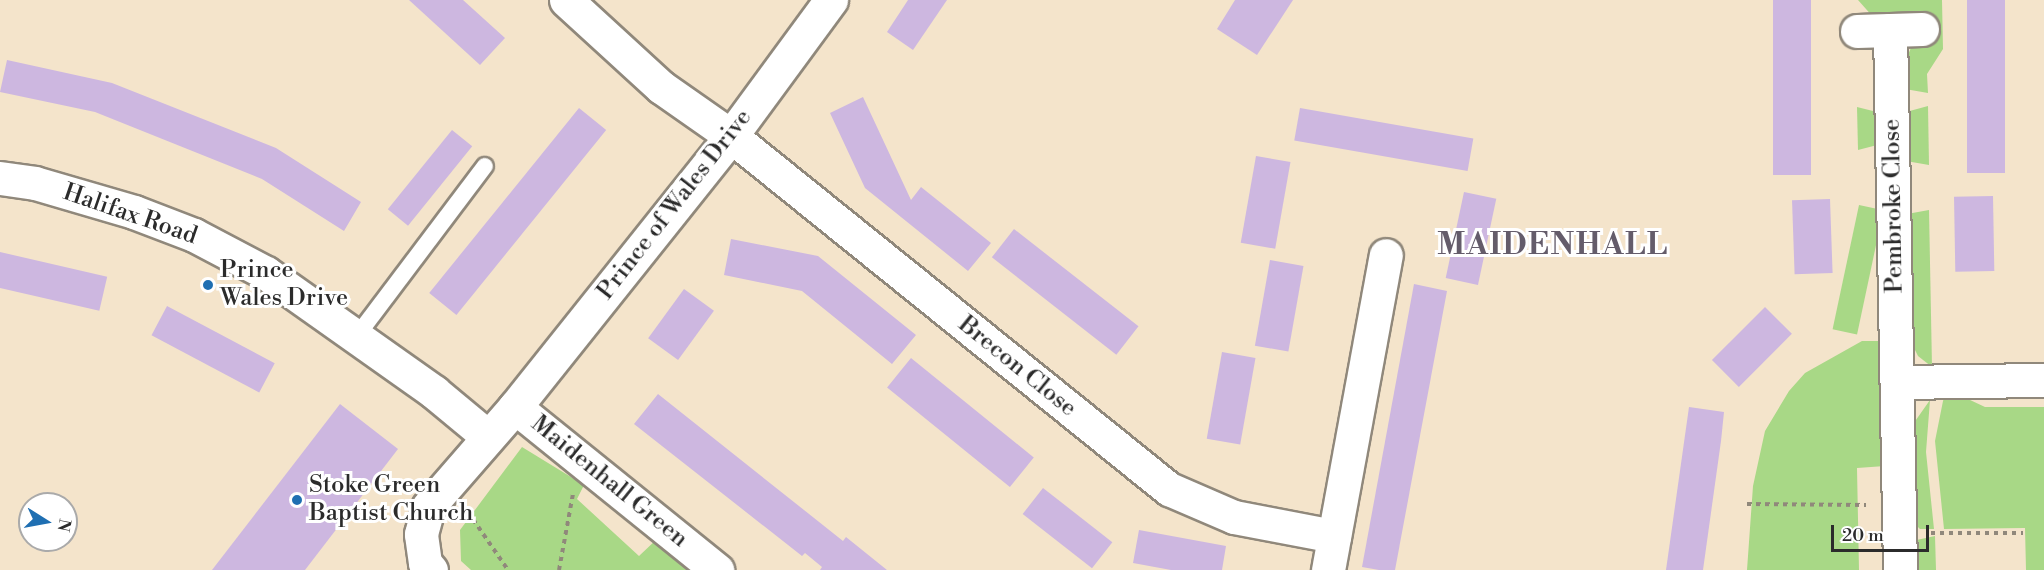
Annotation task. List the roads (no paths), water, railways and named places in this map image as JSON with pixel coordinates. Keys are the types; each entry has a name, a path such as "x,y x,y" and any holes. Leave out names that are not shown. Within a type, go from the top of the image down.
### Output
{"street":[{"name":"Brecon Close","path":"566,0 661,87 731,136 1169,489 1234,518 1334,536"},
{"name":"Prince of Wales Drive","path":"515,407 731,136 831,0"},
{"path":"1857,31 1922,29"},
{"name":"Pembroke Close","path":"1890,30 1900,570"},
{"name":"Halifax Road","path":"0,178 35,183 194,235 266,273 434,392 487,436"},
{"path":"1328,570 1386,255"},
{"path":"1898,382 2044,380"},
{"name":"Maidenhall Green","path":"431,570 425,563 421,534 428,507 445,484 515,407 717,570"}],"lane":[{"path":"356,337 485,166"}],"place":[{"name":"Prince Wales Drive","path":"208,285"},
{"name":"Stoke Green Baptist Church","path":"297,500"}],"district":[{"name":"MAIDENHALL","path":"1553,245"}]}
